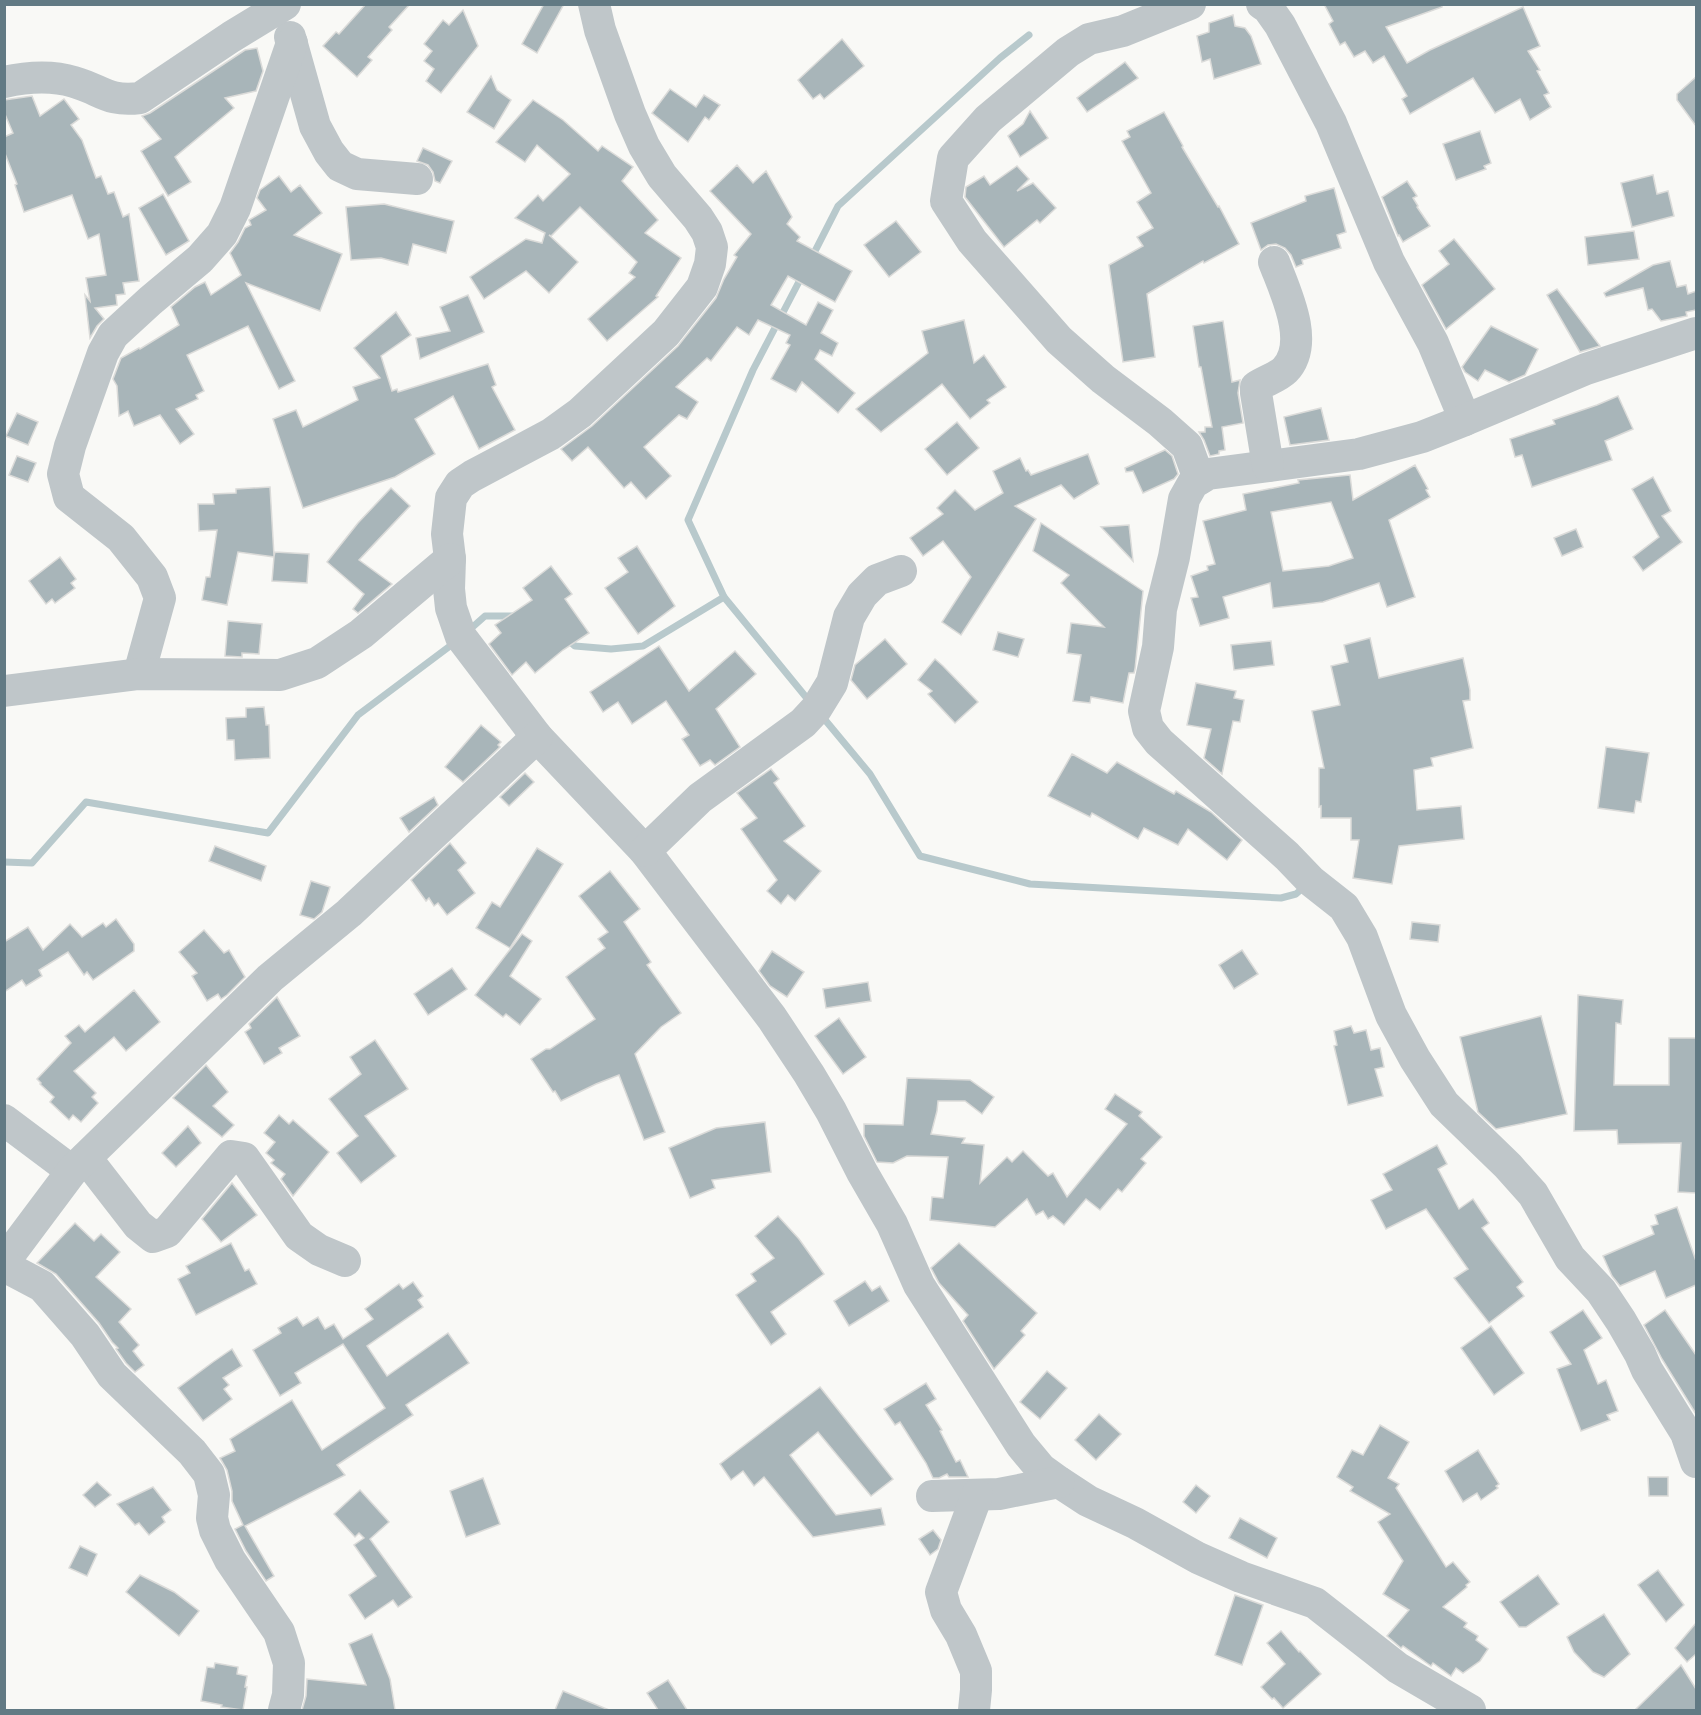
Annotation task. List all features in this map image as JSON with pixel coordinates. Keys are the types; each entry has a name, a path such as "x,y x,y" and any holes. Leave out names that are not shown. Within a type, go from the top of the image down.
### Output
{"street":[{"path":"594,4 600,30 644,146 662,176 707,232 712,247 710,264 702,287 666,333 580,413 551,434 460,484 451,498 447,534 451,608 461,637 537,737 645,851 772,1018 831,1111 892,1224 919,1285 1021,1444 1041,1469 1088,1501 1135,1523 1198,1558 1241,1577 1315,1603 1398,1668 1470,1710"},
{"path":"1190,4 1123,31 1089,39 1068,52 988,119 953,158 946,201 972,241 1059,340 1103,379 1160,422 1187,446 1199,479"},
{"path":"1262,4 1281,25 1331,123 1389,262 1433,343 1465,420"},
{"path":"4,82 49,77 74,82 106,96 124,100 140,98 231,37 283,6 315,126 329,152 340,166 357,174 417,179"},
{"path":"139,674 160,598 152,577 121,537 69,497 63,474 70,446 103,353 113,335 200,259 222,234 235,208 292,43"},
{"path":"1268,466 1256,387 1284,371 1290,363 1295,347 1296,327 1274,262"},
{"path":"1696,333 1586,369 1422,437 1359,454 1208,474 1192,483 1184,499 1174,557 1161,609 1158,647 1144,711 1148,728 1159,742 1287,856 1311,881 1344,907 1362,937 1391,1015 1415,1059 1444,1104 1533,1194 1570,1258 1601,1291 1686,1433 1696,1462"},
{"path":"4,691 139,674 280,675 317,663 361,634 450,559"},
{"path":"645,851 700,798 803,723 816,709 832,683 849,618 862,595 877,580 901,571"},
{"path":"284,1710 288,1695 289,1663 279,1632 230,1560 215,1530 212,1518 214,1495 209,1474 192,1452 112,1375 85,1335 42,1286 4,1264 79,1165 270,978 349,913 537,737"},
{"path":"4,1119 79,1165 138,1226 153,1237 167,1232 231,1156 244,1158 299,1236 319,1250 345,1261"},
{"path":"932,1496 999,1494 1059,1482"},
{"path":"974,1710 976,1671 961,1635 946,1610 941,1592 977,1495"}],"building":[{"path":"366,4 410,4 389,27 392,30 368,57 372,60 357,77 323,46 336,32 339,34"},
{"path":"544,4 564,4 537,53 522,44"},
{"path":"1324,4 1442,4 1442,7 1386,27 1407,63 1523,7 1540,46 1528,51 1540,70 1537,71 1549,93 1544,95 1551,107 1530,120 1520,99 1495,113 1473,78 1410,114 1402,99 1407,96 1384,56 1373,63 1365,51 1354,57 1345,42 1340,45 1329,24 1333,21"},
{"path":"463,10 478,46 441,93 426,81 434,69 424,61 432,51 424,44 443,20 449,25"},
{"path":"1233,15 1235,26 1245,28 1251,36 1261,64 1214,79 1210,59 1202,62 1197,36 1209,32 1209,23"},
{"path":"842,39 864,66 824,99 820,94 813,99 798,80"},
{"path":"257,48 263,71 256,91 225,98 234,108 175,157 191,182 168,196 141,151 161,139 142,116 245,50"},
{"path":"1125,62 1138,78 1087,112 1077,98"},
{"path":"491,76 497,90 511,100 494,129 467,112"},
{"path":"1696,77 1696,126 1677,100 1677,94"},
{"path":"670,89 696,107 704,95 720,105 709,120 705,117 688,142 652,113"},
{"path":"32,96 40,116 64,99 79,119 71,125 82,140 96,178 101,176 108,194 114,192 123,217 129,214 139,281 123,283 125,294 116,295 117,305 95,308 104,319 90,338 85,295 90,301 86,278 106,275 99,234 88,239 72,195 24,212 15,185 17,184 4,151 4,137 13,133 4,112 4,100"},
{"path":"533,100 563,120 598,151 602,146 633,167 622,181 658,220 645,233 681,258 656,296 658,297 607,341 588,319 635,277 629,273 637,262 580,207 551,236 549,235 578,262 549,293 526,271 484,299 470,277 526,239 542,243 545,233 515,218 538,195 543,201 570,174 537,145 525,162 496,142"},
{"path":"1030,111 1048,138 1020,157 1008,136 1023,124"},
{"path":"1164,112 1239,244 1204,263 1203,261 1147,294 1155,357 1123,362 1109,265 1143,246 1137,237 1153,228 1137,202 1151,193 1122,141 1130,137 1127,131"},
{"path":"1480,131 1491,163 1484,166 1486,169 1456,180 1443,144"},
{"path":"423,148 452,161 440,183 435,181 428,165 417,161"},
{"path":"737,165 753,183 766,171 792,217 787,224 800,237 797,241 852,271 835,302 788,276 771,305 806,325 818,302 833,310 821,333 838,343 832,356 820,350 815,359 855,393 838,413 802,382 796,392 771,379 790,345 786,343 790,335 758,320 749,335 737,327 711,361 707,358 676,387 698,402 687,419 679,415 644,447 671,476 646,499 631,482 624,488 588,447 572,461 561,449 592,426 678,346 716,298 737,257 734,255 751,234 710,191"},
{"path":"1017,166 1029,179 1017,191 1033,183 1056,208 1040,223 1037,220 1004,247 965,197 966,187 984,176 990,185"},
{"path":"1653,175 1657,194 1668,191 1674,216 1632,227 1621,183"},
{"path":"279,176 291,192 300,185 322,213 294,235 342,254 320,311 246,283 295,381 279,389 248,326 187,355 204,391 196,395 198,399 176,409 194,434 180,444 160,415 134,426 128,411 119,416 117,386 113,379 121,358 179,325 171,307 195,287 205,282 211,295 241,275 230,253 245,228 251,225 249,220 266,210 257,198 260,190"},
{"path":"1407,181 1417,196 1413,198 1417,207 1430,226 1403,242 1398,236 1382,197"},
{"path":"1334,188 1346,232 1337,235 1341,248 1302,260 1303,264 1296,267 1285,248 1276,244 1268,245 1261,250 1251,223 1306,201 1305,196"},
{"path":"163,194 189,241 166,255 139,208"},
{"path":"384,204 454,221 446,253 413,244 408,265 381,258 351,260 346,207"},
{"path":"896,221 921,252 889,277 864,245"},
{"path":"1634,231 1639,259 1588,265 1585,237"},
{"path":"1454,239 1495,289 1446,329 1422,285 1449,264 1439,251"},
{"path":"1670,261 1677,287 1686,285 1688,294 1696,291 1696,310 1686,312 1687,316 1661,321 1652,309 1648,310 1643,288 1606,297 1604,293 1653,265"},
{"path":"1557,289 1600,346 1580,352 1547,295"},
{"path":"468,295 484,332 420,359 416,338 450,331 440,307"},
{"path":"396,312 411,335 381,356 392,391 397,389 398,392 488,364 496,385 492,387 515,430 479,449 453,396 415,419 435,454 395,477 303,508 273,419 296,410 303,427 358,400 353,387 380,378 354,348"},
{"path":"964,320 974,363 984,355 1006,387 987,400 990,403 970,419 942,384 881,432 856,409 928,353 922,331"},
{"path":"1223,321 1232,382 1240,380 1238,393 1243,423 1222,427 1225,450 1210,456 1199,432 1205,432 1205,427 1212,427 1193,326"},
{"path":"1491,326 1538,349 1525,375 1509,382 1485,370 1478,381 1465,372 1462,367"},
{"path":"1618,396 1633,429 1605,441 1612,460 1532,487 1522,455 1515,457 1510,439 1555,424 1553,420"},
{"path":"1321,408 1329,440 1290,445 1284,417"},
{"path":"17,413 38,422 28,445 6,436"},
{"path":"957,422 979,448 947,475 925,449"},
{"path":"1165,450 1172,456 1178,474 1174,479 1143,493 1133,471 1126,472 1125,468"},
{"path":"1088,454 1099,484 1074,499 1061,485 1015,506 1036,519 961,635 942,622 971,577 943,541 923,556 910,538 943,514 937,508 955,490 975,510 1003,493 993,471 1020,458 1026,471 1028,470 1031,475"},
{"path":"17,456 36,463 28,482 9,475"},
{"path":"1415,465 1430,497 1389,520 1415,597 1387,607 1379,583 1323,602 1273,608 1270,583 1223,597 1229,618 1200,626 1191,598 1198,597 1191,576 1208,570 1207,566 1215,564 1203,521 1246,510 1243,494 1299,483 1298,480 1350,475 1353,500","holes":["1331,502 1353,558 1329,566 1283,571 1271,512"]},
{"path":"1653,477 1671,511 1662,516 1682,542 1643,571 1633,557 1659,537 1632,489"},
{"path":"270,487 274,556 275,552 309,554 307,583 272,581 274,557 238,552 227,605 202,600 206,577 210,577 217,530 199,531 198,504 214,504 213,494 236,493 236,489"},
{"path":"391,488 410,506 359,560 392,584 358,613 353,609 364,594 327,562 358,523"},
{"path":"1041,523 1143,591 1135,669 1134,673 1129,673 1123,703 1091,697 1090,703 1073,701 1081,655 1067,653 1071,623 1104,627 1061,583 1069,575 1033,551"},
{"path":"1129,525 1133,561 1101,527"},
{"path":"1576,529 1583,547 1562,556 1554,538"},
{"path":"637,546 675,606 638,634 605,588 628,572 618,558"},
{"path":"60,557 76,579 71,583 75,588 55,603 52,599 46,604 29,581"},
{"path":"551,566 572,594 565,599 589,633 563,650 535,673 526,662 512,675 489,644 501,633 495,625 532,600 523,588"},
{"path":"228,621 262,624 259,654 242,653 242,657 225,656"},
{"path":"998,632 1024,639 1018,657 993,650"},
{"path":"1370,638 1379,678 1463,658 1470,690 1470,700 1463,701 1473,748 1431,758 1433,766 1414,770 1417,810 1461,806 1464,839 1399,846 1392,884 1353,878 1359,840 1351,840 1351,818 1321,818 1321,806 1319,807 1319,768 1324,768 1312,711 1340,705 1331,666 1348,662 1344,645"},
{"path":"885,639 907,664 867,699 851,680 855,665"},
{"path":"1271,641 1274,665 1234,670 1231,645"},
{"path":"659,646 689,691 735,651 756,674 716,709 740,747 715,765 710,760 700,766 682,739 689,735 666,701 632,724 618,702 603,712 590,692"},
{"path":"935,659 978,702 955,723 928,694 932,691 918,680"},
{"path":"1196,683 1236,691 1234,698 1244,700 1240,722 1233,721 1222,774 1204,758 1211,729 1187,725"},
{"path":"264,707 266,725 269,725 270,758 235,760 234,740 227,740 226,718 246,717 246,708"},
{"path":"481,725 501,742 498,745 500,747 463,782 445,767"},
{"path":"1606,747 1649,753 1641,802 1636,801 1634,813 1598,808"},
{"path":"1072,754 1107,773 1117,762 1174,794 1176,791 1211,812 1242,840 1227,860 1188,829 1178,845 1144,828 1138,839 1092,813 1090,817 1048,796"},
{"path":"771,769 779,779 774,783 805,826 784,841 821,871 795,901 788,895 781,904 767,891 777,880 741,829 757,818 737,793"},
{"path":"525,773 534,782 509,806 500,797"},
{"path":"434,797 438,805 409,832 400,818"},
{"path":"450,843 466,863 458,870 475,893 447,915 438,903 434,906 429,898 426,901 411,880"},
{"path":"215,846 266,866 261,881 209,861"},
{"path":"537,848 563,864 510,948 476,928 492,902 500,907"},
{"path":"610,871 640,909 624,922 651,962 647,965 681,1013 661,1027 635,1054 665,1132 644,1140 619,1075 561,1101 531,1059 595,1019 566,977 605,948 598,939 608,932 579,896"},
{"path":"311,881 330,887 322,912 314,919 300,915"},
{"path":"116,919 134,944 134,951 93,980 87,972 84,975 68,952 39,970 42,976 26,986 22,980 4,992 4,942 28,927 43,950 70,924 82,937 103,923 106,927"},
{"path":"1412,922 1440,925 1438,942 1410,939"},
{"path":"204,930 224,953 229,950 245,977 221,999 218,994 207,1001 192,976 197,973 179,952"},
{"path":"522,934 532,941 510,976 541,999 520,1025 506,1014 503,1017 475,995"},
{"path":"1242,950 1258,974 1234,989 1219,965"},
{"path":"772,951 804,972 787,997 770,986 759,971"},
{"path":"452,968 467,989 428,1015 414,994"},
{"path":"868,982 871,1001 826,1008 823,989"},
{"path":"134,990 160,1022 126,1051 114,1037 74,1071 96,1093 92,1097 98,1103 81,1122 73,1115 69,1120 50,1102 54,1097 37,1079 71,1043 65,1036 79,1025 85,1032"},
{"path":"1578,995 1623,1000 1621,1024 1616,1023 1614,1085 1669,1085 1669,1038 1696,1038 1696,1193 1678,1192 1681,1143 1618,1144 1617,1130 1574,1131"},
{"path":"277,997 300,1036 279,1048 282,1053 264,1064 245,1032 251,1028 249,1024"},
{"path":"1541,1016 1567,1114 1496,1129 1478,1112 1460,1037"},
{"path":"839,1018 866,1057 843,1074 815,1036"},
{"path":"1351,1026 1354,1033 1366,1030 1371,1050 1380,1048 1384,1067 1375,1069 1383,1096 1348,1105 1334,1046 1337,1045 1334,1031"},
{"path":"375,1040 408,1089 365,1116 396,1156 361,1183 337,1153 358,1136 329,1099 361,1074 350,1057"},
{"path":"206,1065 228,1092 213,1106 234,1125 222,1137 173,1098"},
{"path":"907,1078 970,1080 994,1097 982,1114 965,1101 938,1101 931,1134 965,1138 962,1143 984,1145 980,1183 1007,1157 1012,1162 1023,1151 1048,1176 1053,1173 1067,1197 1127,1124 1105,1109 1115,1094 1142,1112 1139,1116 1162,1137 1141,1159 1146,1163 1122,1192 1118,1189 1100,1210 1086,1199 1064,1225 1053,1216 1048,1219 1043,1211 1036,1215 1027,1199 995,1227 930,1220 932,1197 943,1198 948,1157 907,1156 893,1163 877,1162 864,1136 864,1124 903,1125"},
{"path":"279,1115 289,1124 293,1120 329,1152 293,1196 281,1179 285,1174 271,1163 274,1160 266,1153 275,1142 264,1133"},
{"path":"765,1122 771,1172 712,1180 715,1188 690,1198 669,1148 716,1128"},
{"path":"188,1126 201,1143 176,1167 162,1153"},
{"path":"1437,1145 1447,1164 1438,1169 1459,1209 1473,1199 1489,1223 1482,1228 1523,1282 1517,1287 1524,1296 1489,1323 1454,1278 1468,1269 1426,1209 1386,1229 1371,1200 1392,1190 1383,1174"},
{"path":"232,1183 257,1215 221,1242 202,1219"},
{"path":"1677,1207 1696,1261 1696,1285 1666,1298 1655,1271 1620,1286 1612,1276 1603,1256 1654,1234 1651,1226 1658,1224 1655,1215"},
{"path":"778,1216 799,1239 824,1274 771,1312 786,1334 771,1345 736,1295 756,1281 751,1274 774,1258 755,1236"},
{"path":"75,1223 94,1241 101,1234 120,1252 96,1277 131,1309 119,1322 139,1345 133,1351 144,1365 135,1372 126,1363 99,1323 56,1274 37,1263"},
{"path":"231,1243 245,1271 249,1269 257,1284 196,1315 178,1279 190,1273 186,1266"},
{"path":"959,1243 1037,1313 1021,1331 1025,1335 994,1369 963,1321 968,1315 939,1283 931,1268"},
{"path":"865,1281 872,1291 880,1286 889,1301 849,1326 834,1301"},
{"path":"413,1282 423,1296 418,1300 423,1307 367,1346 387,1376 448,1333 469,1363 406,1405 413,1415 337,1465 345,1475 245,1526 274,1576 266,1581 246,1551 235,1529 243,1525 232,1501 227,1470 220,1458 235,1451 230,1439 292,1400 322,1450 385,1408 343,1344 295,1373 301,1383 280,1396 253,1350 281,1333 278,1328 297,1317 303,1326 318,1317 325,1329 334,1324 343,1339 373,1319 365,1309 399,1284 403,1289"},
{"path":"1583,1310 1602,1338 1584,1350 1598,1384 1606,1380 1618,1411 1607,1415 1610,1420 1581,1431 1557,1369 1571,1364 1550,1332"},
{"path":"1665,1310 1696,1355 1696,1414 1644,1325"},
{"path":"1491,1326 1524,1373 1494,1395 1461,1348"},
{"path":"232,1349 242,1366 223,1378 229,1385 224,1389 232,1399 203,1421 178,1388"},
{"path":"1047,1371 1067,1388 1040,1419 1020,1402"},
{"path":"926,1383 936,1399 926,1405 942,1430 940,1431 956,1462 960,1460 968,1477 949,1477 947,1474 933,1478 900,1422 895,1425 884,1409"},
{"path":"820,1387 893,1479 871,1496 818,1432 790,1455 836,1515 881,1508 885,1525 813,1537 764,1477 754,1486 743,1471 731,1480 720,1464"},
{"path":"1099,1414 1121,1434 1096,1460 1075,1440"},
{"path":"1380,1425 1409,1442 1388,1478 1399,1484 1396,1488 1446,1567 1453,1562 1470,1582 1443,1607 1467,1623 1464,1627 1478,1636 1476,1640 1488,1649 1480,1661 1463,1673 1456,1668 1451,1676 1433,1663 1431,1666 1403,1646 1401,1648 1387,1636 1409,1610 1383,1594 1403,1561 1378,1522 1390,1514 1350,1491 1353,1487 1337,1477 1352,1450 1363,1455"},
{"path":"1478,1450 1499,1484 1496,1486 1498,1488 1481,1500 1477,1493 1463,1502 1445,1471"},
{"path":"1648,1477 1668,1477 1668,1496 1649,1496"},
{"path":"483,1478 500,1524 466,1537 450,1491"},
{"path":"97,1482 111,1495 95,1507 83,1495"},
{"path":"1196,1485 1210,1496 1196,1513 1183,1502"},
{"path":"153,1487 171,1510 162,1517 165,1522 149,1535 139,1523 135,1525 117,1504"},
{"path":"360,1490 389,1522 370,1539 412,1597 398,1607 393,1600 365,1619 349,1595 376,1576 354,1545 364,1538 359,1533 355,1537 334,1514"},
{"path":"1240,1518 1277,1538 1267,1558 1229,1538"},
{"path":"933,1530 941,1540 938,1549 930,1555 919,1539"},
{"path":"80,1546 97,1554 87,1576 69,1568"},
{"path":"1658,1570 1684,1605 1666,1622 1638,1585"},
{"path":"140,1575 174,1592 199,1611 179,1636 126,1592"},
{"path":"1538,1575 1559,1604 1526,1627 1519,1627 1500,1602"},
{"path":"1235,1595 1263,1605 1242,1665 1215,1655"},
{"path":"1604,1614 1630,1654 1604,1677 1593,1672 1574,1652 1567,1637"},
{"path":"1696,1623 1696,1654 1687,1662 1675,1648"},
{"path":"1281,1631 1321,1674 1283,1708 1261,1687 1285,1664 1267,1643"},
{"path":"372,1634 390,1679 395,1710 302,1710 307,1679 366,1685 349,1644"},
{"path":"215,1663 238,1667 237,1674 247,1676 243,1710 201,1701 207,1667 214,1668"},
{"path":"1681,1665 1696,1689 1696,1710 1635,1710"},
{"path":"668,1680 687,1710 658,1710 647,1693"},
{"path":"563,1691 609,1710 555,1710"}],"waterway":[{"path":"811,259 838,206 1000,58 1029,35"},
{"path":"803,274 753,370 688,520 724,597 810,702"},
{"path":"567,639 575,646 611,649 643,646 724,597"},
{"path":"467,632 485,616 516,616"},
{"path":"4,862 32,863 86,802 268,833 358,715 454,643"},
{"path":"821,715 870,774 920,856 1030,884 1281,898 1296,894 1305,886"}]}
